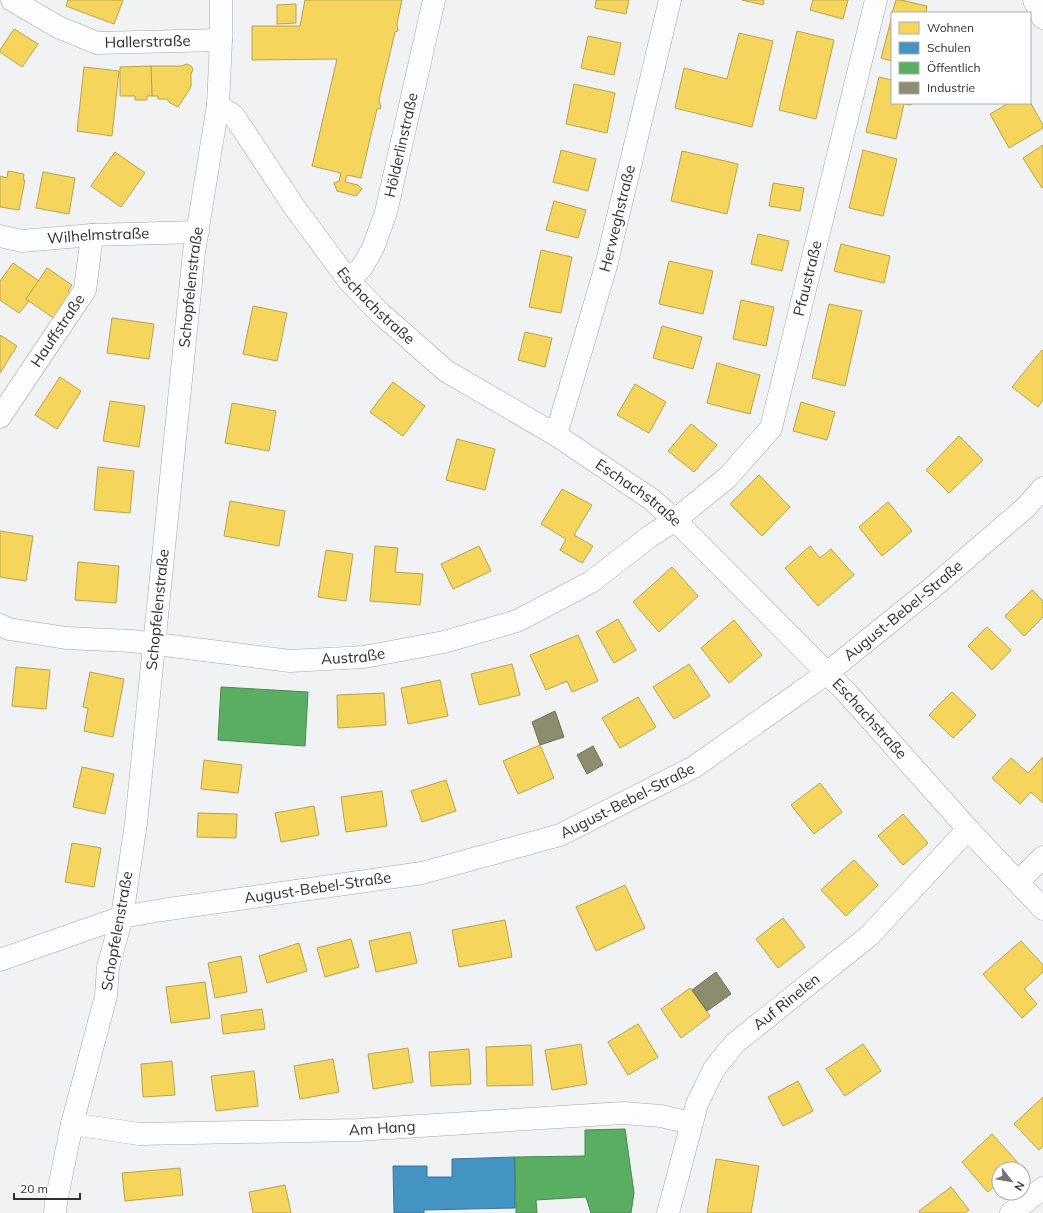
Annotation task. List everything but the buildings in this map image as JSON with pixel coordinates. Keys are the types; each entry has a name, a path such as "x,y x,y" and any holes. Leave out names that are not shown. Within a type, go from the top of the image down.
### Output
{"street":[{"name":"Hallerstraße","path":"12,0 58,27 97,43 221,40"},
{"name":"Schopfelenstraße","path":"55,1213 72,1124 106,996 108,967 122,917 136,823 194,252 218,105 221,0"},
{"name":"Hölderlinstraße","path":"349,281 362,267 373,248 386,212 434,0"},
{"name":"Herweghstraße","path":"556,435 606,266 670,0"},
{"name":"Pfaustraße","path":"675,520 728,477 771,428 876,0"},
{"path":"1034,0 1043,18"},
{"name":"Eschachstraße","path":"218,105 234,116 295,208 349,281 380,313 446,371 556,435 652,499 675,520 847,693 968,829 1043,909"},
{"name":"Wilhelmstraße","path":"0,236 22,241 92,235 198,232"},
{"name":"Hauffstraße","path":"0,417 85,290 92,235"},
{"name":"August-Bebel-Straße","path":"0,960 122,917 422,873 560,835 694,768 826,673 932,588 1025,508 1043,488"},
{"name":"Austraße","path":"0,625 9,629 66,638 132,641 290,661 364,657 444,642 517,621 591,582 649,537 675,520"},
{"name":"Auf Rinelen","path":"668,1213 697,1104 714,1069 735,1043 869,936 968,829"},
{"path":"1018,882 1043,857"},
{"name":"Am Hang","path":"72,1124 139,1134 357,1130 622,1113 661,1116 692,1123"},
{"path":"1011,1213 1043,1188"}]}
